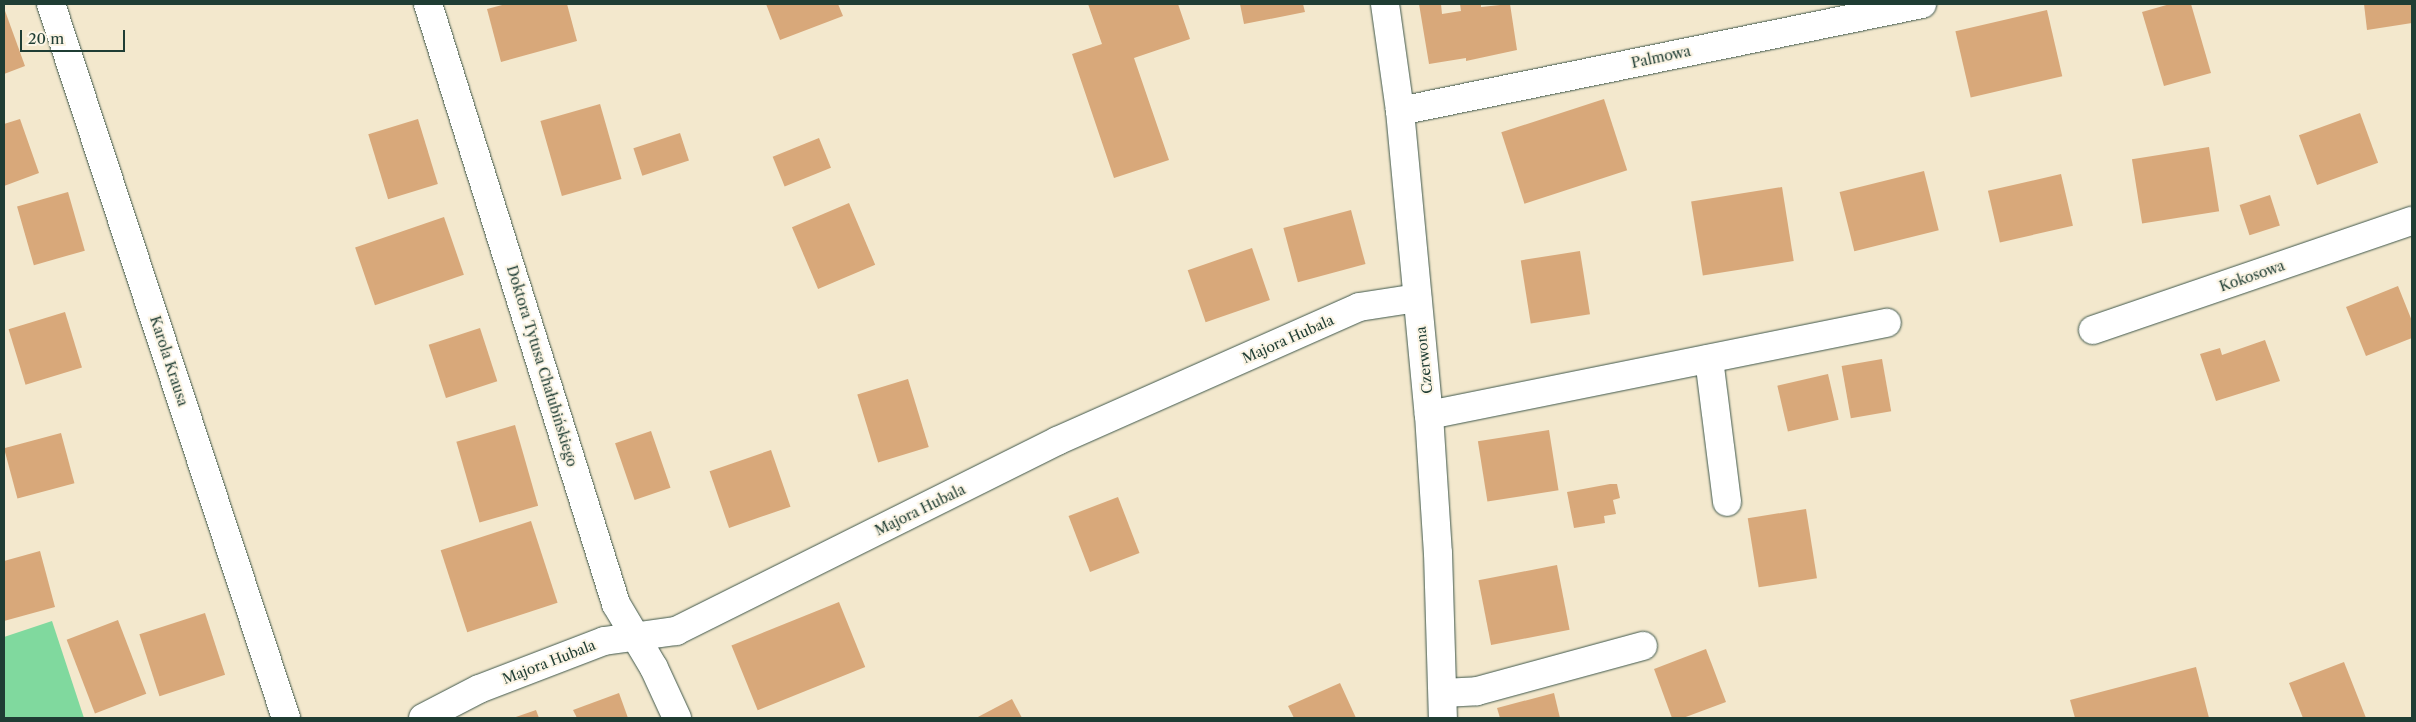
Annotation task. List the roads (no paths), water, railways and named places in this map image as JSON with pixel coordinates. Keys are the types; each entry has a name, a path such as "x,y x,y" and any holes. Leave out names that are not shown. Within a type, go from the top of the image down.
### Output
{"street":[{"name":"Karola Krausa","path":"52,4 286,718"},
{"name":"Doktora Tytusa Chałubińskiego","path":"428,4 616,604 654,668 677,718"},
{"name":"Czerwona","path":"1385,4 1400,111 1429,415 1443,706"},
{"name":"Palmowa","path":"1400,111 1922,4"},
{"name":"Kokosowa","path":"2093,330 2412,221"},
{"name":"Majora Hubala","path":"423,718 480,689 604,641 676,631 1057,441 1359,307 1417,298"},
{"path":"1429,415 1887,323"},
{"path":"1709,359 1727,502"},
{"path":"1443,706 1477,691 1643,646"}]}
